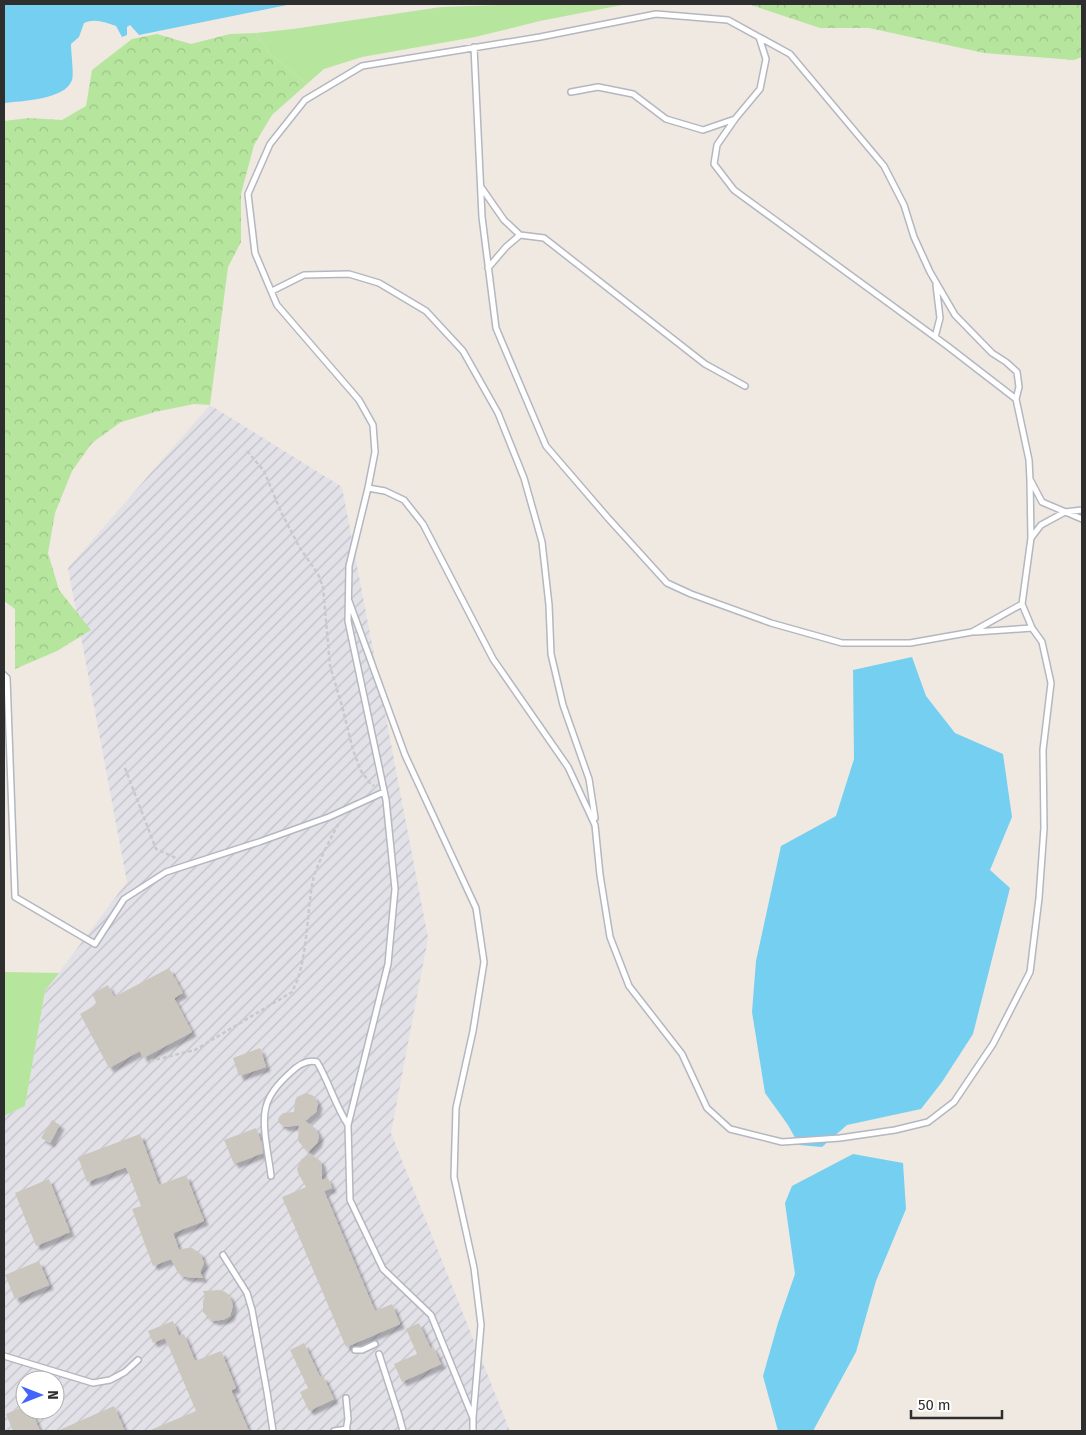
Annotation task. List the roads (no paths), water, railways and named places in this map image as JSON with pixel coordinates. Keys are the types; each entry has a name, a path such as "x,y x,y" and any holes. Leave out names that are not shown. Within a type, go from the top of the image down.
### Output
{"lane":[{"path":"272,291 304,275 349,274 379,283 426,311 462,351 498,413 524,478 542,542 549,605 551,654 564,705 589,780 596,825 600,875 610,937 629,986 682,1054 707,1108 730,1128 782,1142 840,1138 895,1130 928,1122 954,1102 993,1044 1030,972 1039,898 1044,828 1043,750 1051,683 1042,642 1032,628 1022,604 1031,538 1030,480 1029,460 1016,399 1019,387 1017,372 992,353 955,315 930,272 914,237 904,205 884,166 790,54 728,20 656,14 540,37 362,66 305,100 270,144 248,194 255,253 277,304 359,400 373,425 375,452 349,566 348,621 384,792 395,889 388,964 348,1125 350,1200 383,1269 431,1315 473,1418"},
{"path":"759,37 766,59 760,89 735,119 717,145 714,164 734,190 935,337 1016,399"},
{"path":"474,48 482,217 496,328 546,446 667,583 690,594 772,623 842,643 910,643 972,632 1032,628"},
{"path":"571,92 598,87 633,94 666,119 703,130 735,119"},
{"path":"480,186 504,220 520,235 544,238 705,364 745,386"},
{"path":"488,268 506,247 520,235"},
{"path":"935,337 940,318 936,282"},
{"path":"1030,480 1042,502 1082,518"},
{"path":"368,488 385,491 404,500 423,524 493,659 568,767 596,825"},
{"path":"1031,538 1041,525 1065,512 1082,510"},
{"path":"348,598 405,756 476,908 478,917 484,962 473,1031 456,1108 454,1177 474,1268 481,1324 473,1431"},
{"path":"972,632 1022,604"},
{"path":"4,675 7,678 14,897 95,944 124,899 166,872 329,817 384,792"},
{"path":"272,1176 264,1129 266,1106 278,1084 294,1069 305,1063 317,1062 326,1078 339,1112 348,1125"},
{"path":"223,1255 247,1293 252,1310 273,1431"},
{"path":"355,1350 362,1350 376,1344"},
{"path":"379,1354 403,1431"},
{"path":"4,1356 93,1384 110,1380 125,1372 138,1360"},
{"path":"334,1431 346,1430 348,1419 346,1398"}],"water":[{"path":"4,4 292,4 139,35 130,25 127,27 127,35 122,37 116,26 108,23 92,21 84,23 79,37 71,44 73,77 68,87 52,96 4,103"},
{"path":"912,657 926,696 955,733 1003,754 1012,817 990,870 1010,888 973,1034 942,1082 921,1109 847,1125 822,1147 799,1145 788,1125 765,1093 752,1012 756,961 781,846 836,816 854,759 853,670"},
{"path":"853,1154 903,1163 906,1209 876,1281 856,1352 813,1431 778,1431 763,1376 778,1323 795,1274 785,1203 792,1186"}]}
